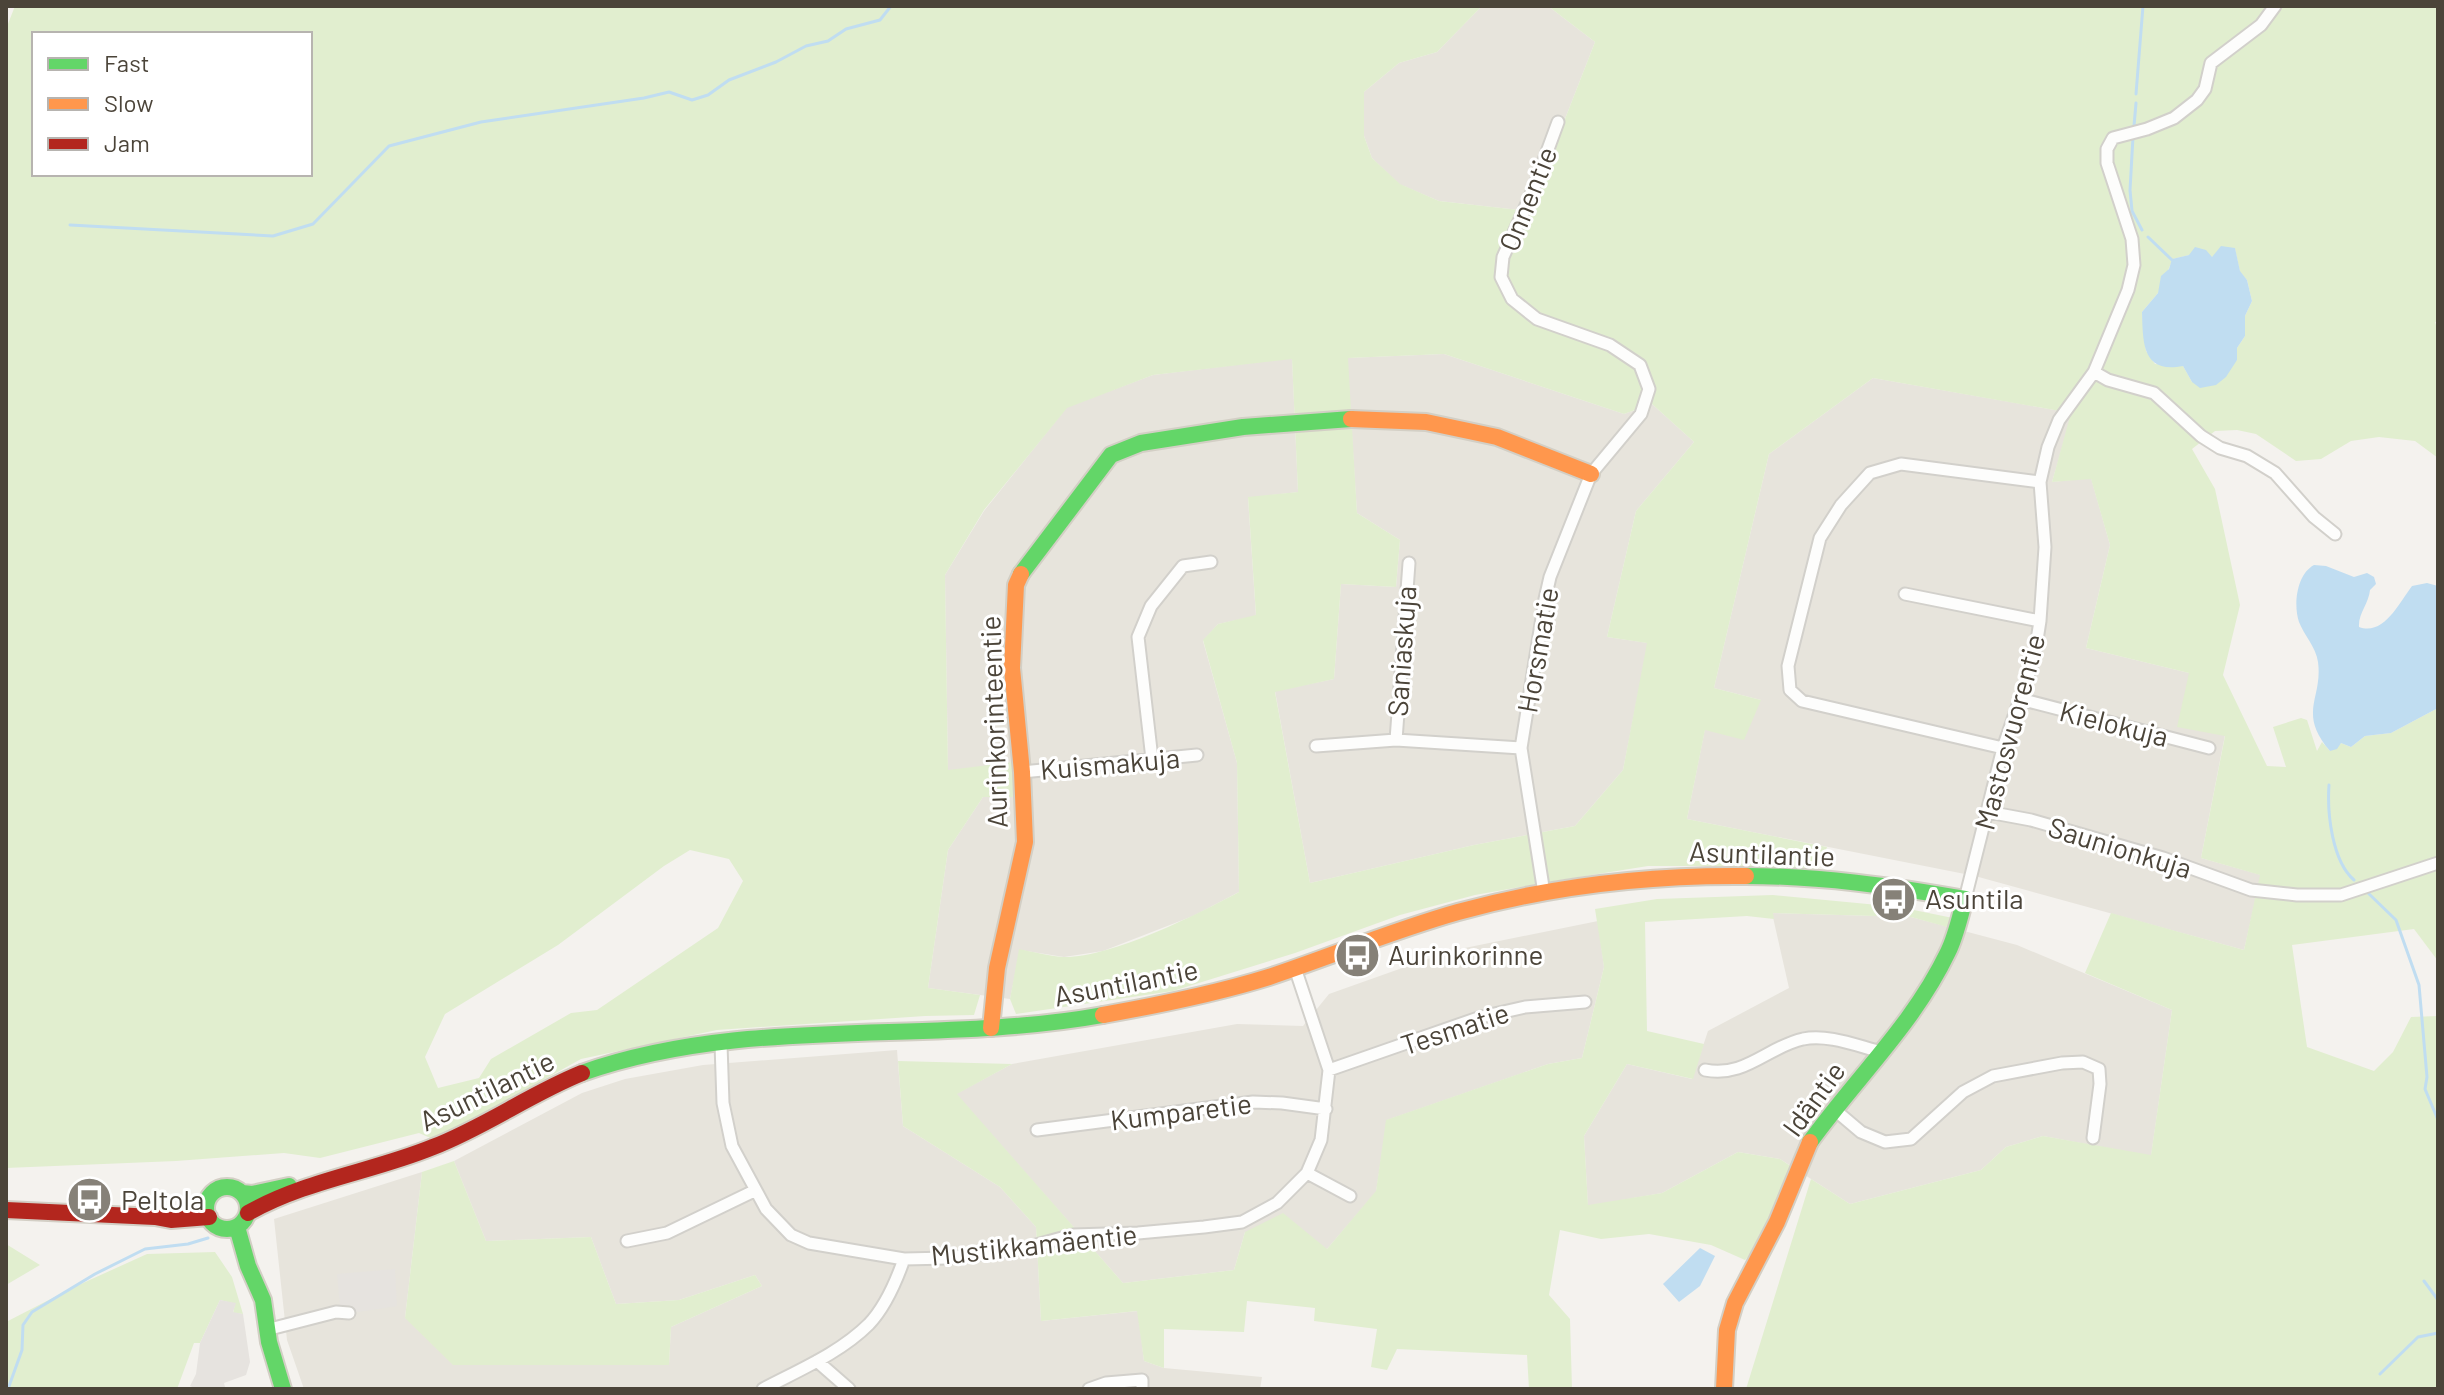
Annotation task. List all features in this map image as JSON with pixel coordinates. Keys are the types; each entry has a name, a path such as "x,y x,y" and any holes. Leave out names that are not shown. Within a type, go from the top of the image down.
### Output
{"street":[{"name":"Mastosvuorentie","path":"1965,899 2003,748 2034,659 2045,547 2040,482 2048,447 2059,420 2094,372 2128,290 2134,265 2132,239 2107,163 2107,149 2113,138 2174,118 2197,100 2205,89 2211,63 2261,25 2275,6"},
{"name":"Onnentie","path":"1558,122 1533,190 1503,257 1501,277 1512,299 1537,319 1610,345 1640,365 1649,389 1641,414 1631,428"},
{"path":"2094,372 2108,380 2154,393 2201,436 2220,448 2247,456 2275,473 2314,517 2335,534"},
{"name":"Aurinkorinteentie","path":"991,1028 997,968 1025,842 1012,668 1016,585 1023,568 1111,455 1141,443 1243,427 1359,418 1426,422 1497,437 1591,474"},
{"name":"Horsmatie","path":"1544,893 1521,748 1545,599 1550,577 1591,474 1631,428"},
{"path":"2003,748 1802,701 1790,690 1788,666 1820,538 1841,505 1870,473 1901,464 2040,482"},
{"path":"1152,759 1138,637 1151,606 1183,566 1211,562"},
{"name":"Saniaskuja","path":"1396,740 1409,563"},
{"path":"1905,594 2040,621"},
{"name":"Kielokuja","path":"2020,699 2209,748"},
{"path":"1316,746 1429,740 1521,748"},
{"name":"Kuismakuja","path":"1022,772 1197,755"},
{"name":"Saunionkuja","path":"1988,812 2031,820 2163,858 2251,890 2297,895 2341,895 2438,863"},
{"name":"Asuntilantie","path":"242,1193 306,1185 402,1159 470,1132 564,1080 602,1066 657,1054 769,1038 1038,1026 1190,999 1295,968 1434,919 1544,893 1689,876 1765,875 1887,887 1965,899"},
{"name":"Idäntie","path":"1724,1389 1727,1330 1735,1303 1777,1222 1811,1141 1893,1041 1928,988 1949,950 1965,899"},
{"name":"Mustikkamäentie","path":"721,1044 723,1103 732,1146 766,1209 791,1235 819,1245 904,1259 978,1255 1025,1248 1073,1235 1138,1233 1242,1222 1277,1203 1307,1173 1321,1140 1329,1070 1295,968"},
{"name":"Tesmatie","path":"1329,1070 1481,1017 1525,1007 1585,1002"},
{"path":"1705,1070 1732,1072 1800,1039 1816,1037 1882,1052"},
{"path":"1835,1110 1861,1132 1885,1142 1911,1139 1963,1092 1993,1076 2083,1062 2099,1069 2093,1138"},
{"name":"Kumparetie","path":"1037,1130 1253,1102 1326,1109"},
{"path":"1307,1173 1350,1196"},
{"name":"Asuntilantie","path":"236,1223 306,1185"},
{"path":"155,1217 182,1211 227,1187 242,1193 248,1203 236,1223 236,1253 248,1266 263,1300 273,1362 283,1389"},
{"path":"627,1241 667,1233 754,1191"},
{"path":"208,1199 207,1211 214,1224 236,1223"},
{"path":"6,1210 171,1220 209,1217"},
{"path":"763,1389 817,1361 869,1324 892,1290 904,1259"},
{"path":"266,1330 336,1312 349,1313"},
{"path":"817,1361 849,1389"},
{"path":"1089,1389 1106,1383 1142,1384"}],"shaded area":[{"path":"1482,6 1548,6 1595,42 1529,211 1439,201 1399,184 1372,158 1364,136 1364,92 1399,63 1437,52"},
{"path":"1444,354 1624,414 1652,404 1694,442 1636,511 1607,637 1648,643 1623,770 1575,826 1474,845 1310,883 1275,691 1334,679 1341,584 1396,587 1400,540 1357,513 1347,358"},
{"path":"1292,358 1298,492 1248,498 1256,616 1218,624 1203,641 1237,763 1239,892 1193,916 1103,951 1064,957 1020,950 1010,999 928,988 948,850 983,797 1014,797 948,770 945,575 984,511 1067,407 1153,375"},
{"path":"1873,378 2072,413 2052,482 2091,478 2110,545 2086,648 2189,673 2225,735 2201,858 2261,875 2244,950 1975,876 1687,819 1705,729 1761,700 1714,688 1769,454"},
{"path":"1772,913 1911,917 2017,945 2172,1010 2151,1156 2043,1136 2006,1147 1981,1170 1850,1204 1780,1159 1738,1152 1662,1193 1588,1206 1584,1136 1627,1064 1692,1079 1708,1031 1789,988"},
{"path":"1598,921 1604,967 1582,1058 1548,1064 1387,1120 1376,1192 1327,1249 1245,1232 1234,1270 1123,1283 956,1094 1012,1064 1237,1024 1303,1026 1329,994 1450,951"},
{"path":"897,1050 903,1126 1000,1187 1036,1227 1041,1321 1138,1311 1144,1361 1164,1368 1262,1377 1260,1389 304,1389 287,1340 274,1219 422,1172 405,1318 669,1364 671,1327 762,1286 755,1275 679,1300 616,1304 591,1237 486,1241 454,1161 582,1093 625,1079 703,1065"},
{"path":"395,1269 397,1306 358,1312 340,1306 337,1274"},
{"path":"220,1300 236,1303 233,1312 243,1314 250,1362 246,1375 224,1383 225,1387 197,1389 190,1386 196,1374 200,1343"}],"green space":[{"path":"15,6 1482,6 1437,52 1399,63 1364,92 1364,136 1372,158 1400,184 1439,201 1529,211 1595,42 1548,6 2438,6 2438,321 2435,322 2438,331 2438,458 2415,441 2379,437 2351,441 2321,459 2296,461 2256,434 2237,430 2215,431 2192,449 2215,489 2240,605 2223,675 2267,766 2286,767 2273,727 2301,718 2307,720 2317,751 2322,742 2330,751 2341,743 2351,747 2365,736 2391,733 2438,708 2438,961 2414,929 2292,945 2307,1047 2374,1071 2393,1052 2411,1017 2438,1016 2438,1389 1746,1389 1811,1179 1850,1204 1981,1170 2006,1147 2043,1136 2151,1155 2172,1010 2085,973 2111,913 2244,950 2260,875 2201,858 2225,736 2177,727 2189,673 2086,648 2110,545 2091,479 2052,482 2071,413 1873,378 1769,454 1714,688 1761,700 1744,740 1705,730 1687,819 1827,847 1818,871 1746,866 1648,866 1475,895 1400,915 1295,953 1173,991 1016,1014 1010,999 1019,949 1063,957 1105,950 1153,934 1239,892 1237,763 1203,640 1218,624 1256,615 1248,497 1298,492 1292,359 1153,375 1067,408 984,510 945,575 948,770 1014,762 1015,797 983,797 948,850 928,988 980,995 974,1015 717,1030 581,1059 435,1140 419,1133 320,1158 284,1153 6,1168 6,29","holes":["2235,249 2252,301 2245,316 2245,336 2237,348 2237,360 2192,382 2183,366 2155,364 2146,351 2142,312 2158,293 2173,259 2189,255 2212,257","1444,354 1624,414 1652,404 1694,442 1636,511 1607,637 1647,643 1623,770 1575,826 1474,845 1310,883 1275,692 1334,679 1341,584 1396,587 1400,540 1357,513 1348,358","690,850 729,859 743,881 718,928 597,1010 571,1013 491,1059 479,1078 438,1088 425,1057 445,1014 558,945"]},
{"path":"1773,895 1899,907 1953,918 1951,928 1911,917 1773,913 1774,919 1747,916 1645,922 1647,1031 1704,1044 1693,1079 1627,1064 1584,1136 1588,1205 1662,1193 1738,1152 1780,1159 1792,1167 1757,1248 1745,1260 1711,1245 1649,1234 1601,1239 1560,1230 1549,1295 1570,1319 1572,1389 1529,1389 1527,1355 1397,1349 1387,1370 1371,1367 1377,1329 1314,1321 1315,1308 1247,1301 1244,1332 1164,1329 1164,1368 1144,1361 1137,1311 1041,1321 1036,1227 1000,1187 903,1126 898,1061 1012,1064 957,1094 1123,1283 1234,1270 1245,1232 1283,1213 1327,1249 1376,1191 1386,1120 1548,1064 1582,1058 1604,967 1595,909 1657,899"},
{"path":"454,1161 486,1241 591,1237 616,1304 679,1300 755,1275 762,1286 671,1327 669,1365 453,1365 405,1318 422,1172"},
{"path":"6,1244 40,1265 6,1285"},
{"path":"215,1252 232,1277 243,1314 233,1313 235,1304 220,1300 200,1343 194,1343 177,1389 6,1389 6,1322 147,1254"}],"water":[{"path":"2221,246 2235,248 2252,301 2245,316 2245,336 2237,348 2237,360 2226,377 2216,385 2200,388 2192,382 2183,366 2170,367 2152,361 2145,345 2142,312 2158,293 2161,276 2169,269 2172,259 2189,255 2195,247 2206,250 2212,257"},
{"path":"2314,565 2326,566 2354,577 2367,573 2374,577 2376,584 2370,590 2359,622 2359,627 2368,629 2390,616 2412,586 2427,583 2438,586 2438,708 2391,733 2365,736 2351,747 2341,743 2337,749 2330,751 2315,726 2313,715 2318,662 2299,622 2296,607 2300,582"},
{"path":"1700,1248 1715,1256 1700,1286 1679,1302 1663,1284"}],"waterway":[{"path":"70,225 273,236 313,224 389,146 481,122 669,92 692,100 806,46 828,41 846,29 880,20 891,6"},
{"path":"2136,94 2143,6"},
{"path":"2134,126 2136,103"},
{"path":"2133,137 2132,211 2142,230"},
{"path":"2148,237 2172,260"},
{"path":"2329,785 2330,822 2336,849 2354,880"},
{"path":"2367,892 2396,920 2419,985 2427,1077 2425,1089 2438,1120"},
{"path":"8,1389 22,1350 23,1325 32,1312 95,1274 145,1249 188,1244 208,1238"},
{"path":"2424,1281 2438,1300"},
{"path":"2380,1374 2418,1337 2438,1333"}],"traffic: fast":[{"path":"1021,574 1111,455 1141,443 1243,427 1351,419"},
{"path":"1746,876 1856,883 1965,899 1951,946 1934,978 1883,1050 1810,1142"},
{"path":"582,1073 645,1055 710,1043 775,1037 973,1029 1103,1015"},
{"path":"242,1193 252,1194 289,1186"},
{"path":"227,1187 242,1193 248,1208 242,1223 227,1229 212,1223 206,1208 212,1193 227,1187"},
{"path":"237,1227 248,1266 263,1300 269,1342 283,1389"}],"traffic: slow":[{"path":"1351,419 1426,422 1497,437 1591,474"},
{"path":"991,1028 997,968 1025,842 1012,668 1016,585 1021,574"},
{"path":"1103,1015 1249,983 1410,927 1529,895 1637,880 1746,876"},
{"path":"1724,1389 1727,1330 1735,1303 1777,1222 1810,1142"}],"traffic: jam":[{"path":"248,1213 293,1192 433,1147 582,1073"},
{"path":"6,1210 171,1220 209,1217"}],"place":[{"name":"Asuntila","path":"1894,899"},
{"name":"Aurinkorinne","path":"1357,955"},
{"name":"Peltola","path":"90,1200"}]}
